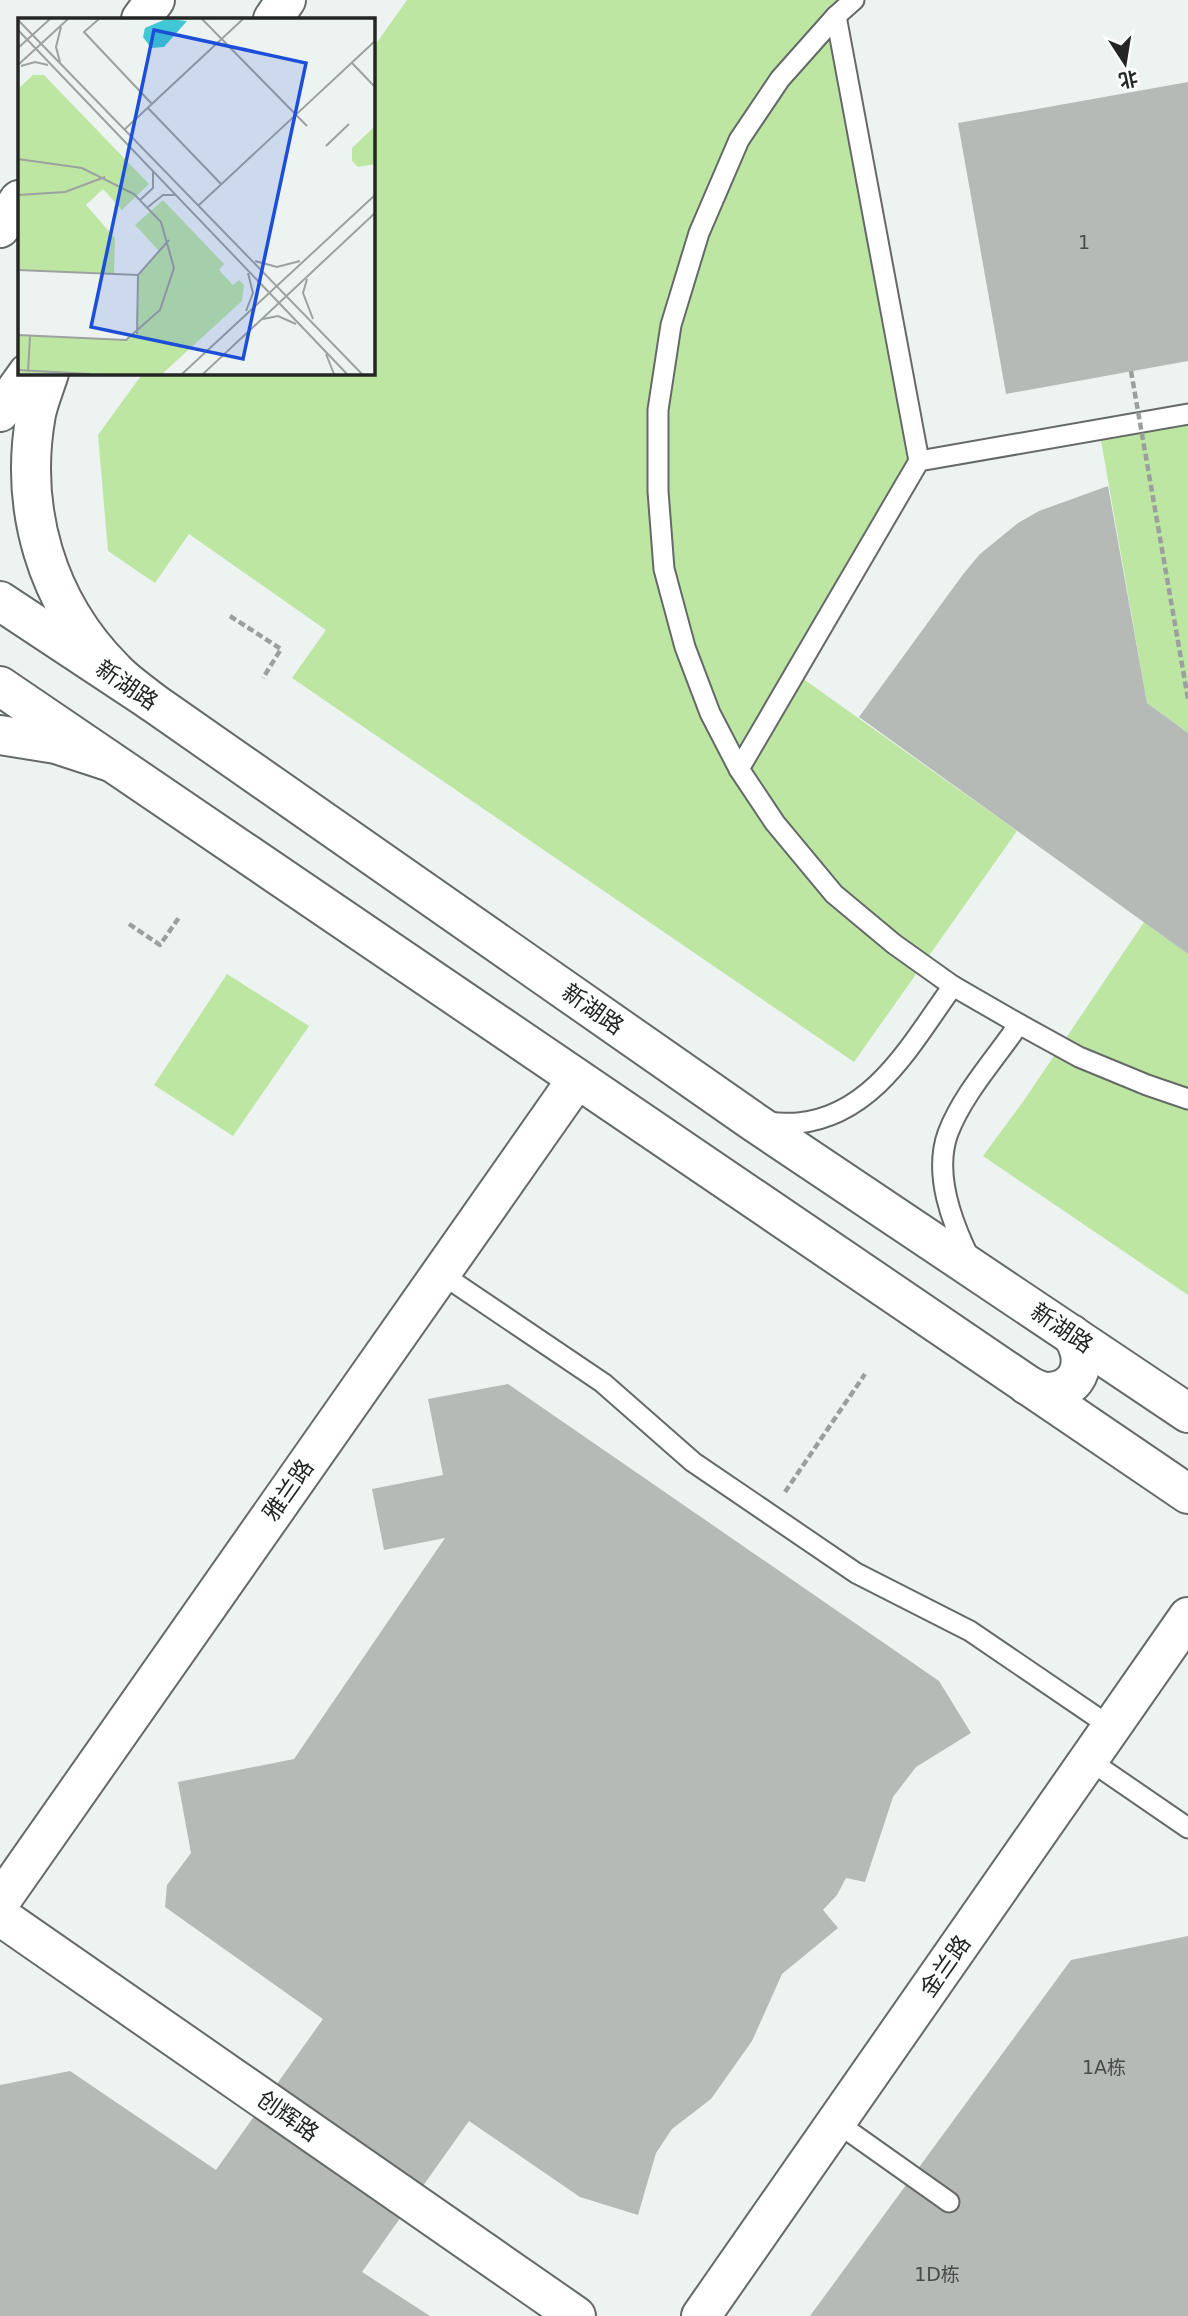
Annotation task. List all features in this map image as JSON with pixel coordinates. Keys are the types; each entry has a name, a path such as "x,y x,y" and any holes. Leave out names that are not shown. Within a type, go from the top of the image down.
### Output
{"main road":[{"path":"143,18 155,0"},
{"path":"273,18 286,0"},
{"path":"0,228 18,201"},
{"path":"0,412 27,374"},
{"path":"49,374 37,411 30,459 32,507 42,552 59,596 84,636 115,671 151,701"},
{"name":"新湖路","path":"0,601 151,701 754,1122 1188,1413"},
{"path":"0,686 1188,1494"},
{"path":"0,735 56,744 111,762"},
{"name":"雅兰路","path":"0,1902 577,1079"},
{"path":"1027,1385 1049,1392 1066,1387 1073,1381 1078,1374 1082,1357 1071,1334"},
{"name":"金兰路","path":"701,2316 1188,1617"},
{"name":"创辉路","path":"0,1916 576,2316"}],"lane":[{"path":"854,0 836,16 780,79 739,140 699,233 671,325 658,410 658,491 664,569 685,647 710,713 739,769 775,823 834,894 894,944 953,986 1079,1056 1188,1099"},
{"path":"739,769 919,461 836,16"},
{"path":"919,461 1188,414"},
{"path":"754,1122 797,1123 832,1115 863,1098 888,1076 953,986"},
{"path":"975,1269 955,1229 946,1191 943,1158 947,1136 959,1110 1019,1024"},
{"path":"440,1273 603,1383 693,1462 856,1573 970,1632 1111,1727"},
{"path":"1089,1760 1188,1828"},
{"path":"836,2122 948,2202"}],"path":[{"path":"1131,371 1188,699"},
{"path":"230,616 281,649 263,678"},
{"path":"130,924 160,945 180,916"},
{"path":"770,1514 865,1374"}],"green space":[{"path":"407,0 854,0 836,16 919,461 795,673 1017,831 854,1062 292,678 326,630 189,534 155,583 108,551 98,435 142,374 374,374 374,47"},
{"path":"1188,414 1188,733 1147,703 1099,429"},
{"path":"1144,922 1188,954 1188,1295 983,1156 1025,1099"},
{"path":"227,974 309,1026 233,1136 154,1085"}],"building":[{"path":"1188,82 1188,361 1006,394 958,123"},
{"path":"1108,486 1147,703 1188,733 1188,954 859,717 980,554 1018,523 1039,511"},
{"path":"508,1384 939,1681 971,1733 916,1767 893,1797 865,1882 846,1878 837,1895 823,1910 838,1928 782,1974 752,2041 711,2099 672,2129 656,2153 638,2215 580,2197 469,2121 362,2272 430,2316 0,2316 0,2085 70,2071 216,2170 323,2019 165,1907 167,1885 191,1853 178,1782 294,1759 445,1538 384,1550 372,1489 443,1475 428,1399"},
{"path":"1188,1936 1188,2316 810,2316 1071,1960"}]}
